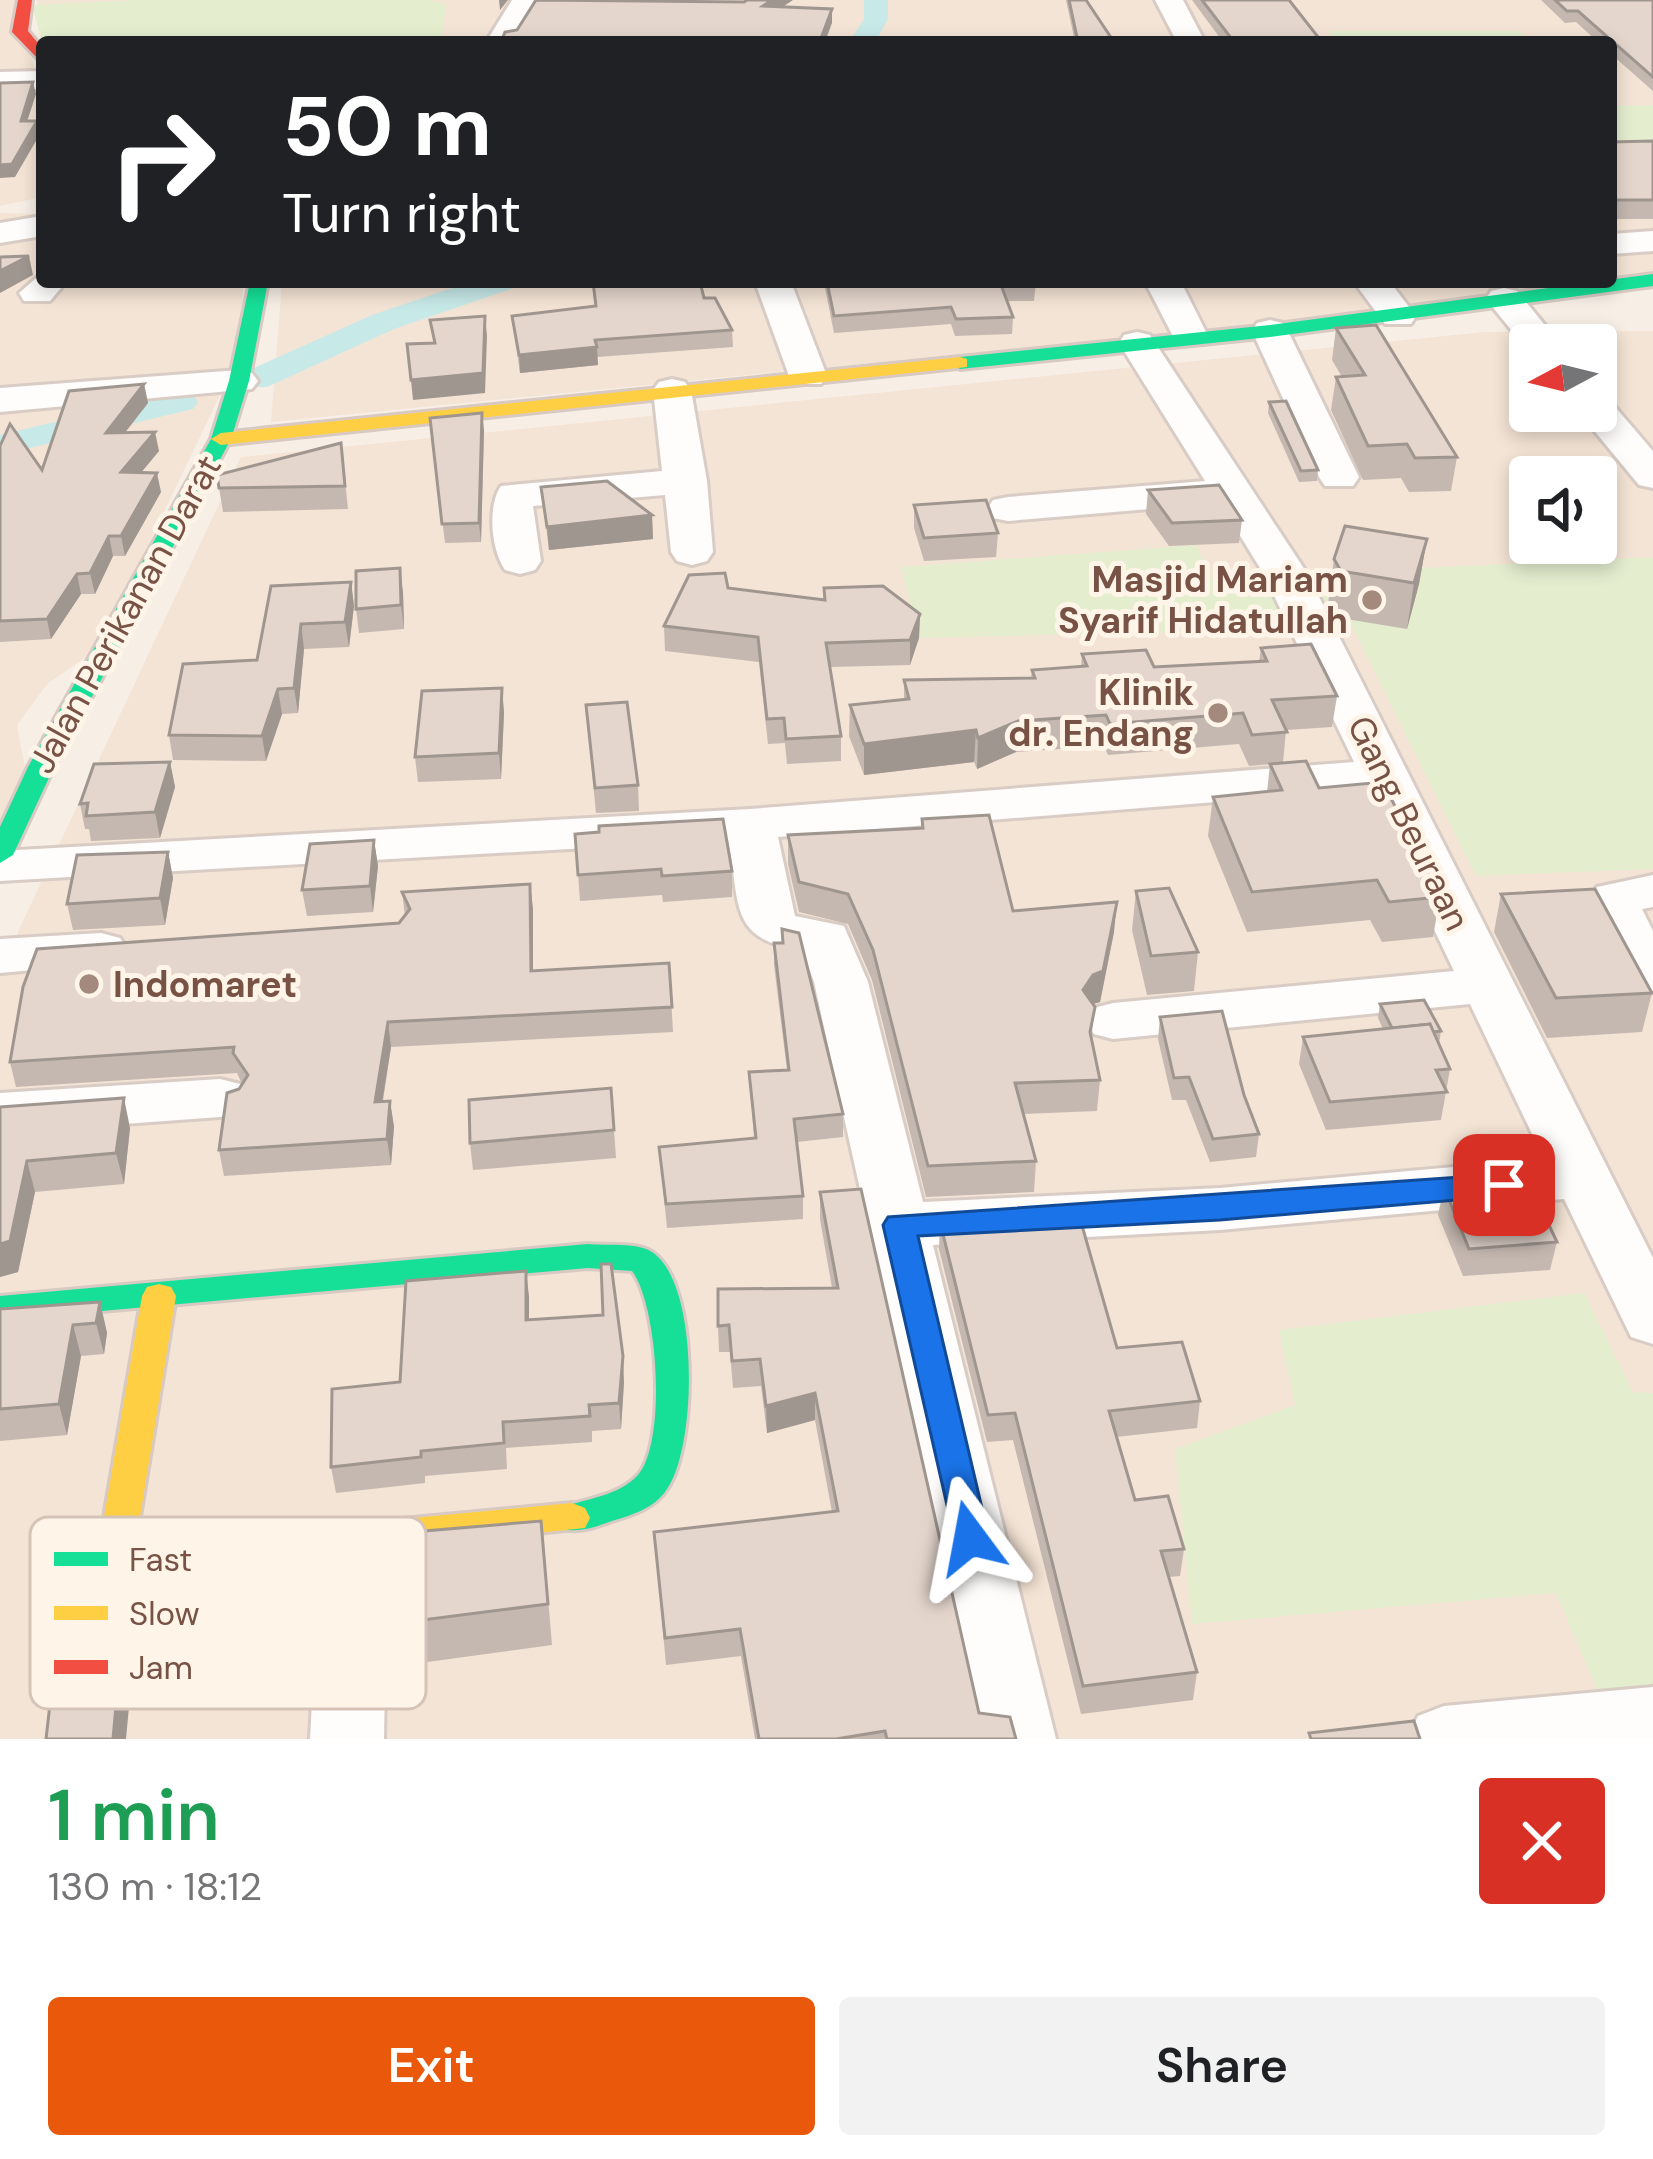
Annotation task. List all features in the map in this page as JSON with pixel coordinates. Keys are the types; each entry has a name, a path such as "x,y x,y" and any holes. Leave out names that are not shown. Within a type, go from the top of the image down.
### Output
{"street":[{"path":"25,0 10,33 36,53"},
{"path":"504,36 526,0"},
{"path":"1168,0 1188,36"},
{"path":"0,81 36,80"},
{"path":"0,233 36,227"},
{"path":"1617,244 1653,241"},
{"path":"1617,283 1653,280"},
{"name":"Jalan Perikanan Darat","path":"0,855 20,768 221,439 239,381 258,288"},
{"path":"775,288 808,376"},
{"path":"1166,288 1190,335"},
{"path":"1377,288 1398,316"},
{"path":"221,439 1190,335 1270,331 1578,288"},
{"path":"1504,299 1525,324"},
{"path":"1270,331 1340,477"},
{"name":"Gang Beuraan","path":"1136,343 1285,573 1653,1320"},
{"path":"0,400 239,381"},
{"path":"672,390 692,553"},
{"path":"1616,432 1653,476"},
{"path":"520,560 512,503 515,495 686,481"},
{"path":"1008,509 1229,490"},
{"path":"0,866 750,824 1386,774"},
{"path":"750,824 773,928 819,934 828,945 900,1225 1019,1739"},
{"path":"1653,891 1616,898 1616,913 1653,974"},
{"path":"0,956 143,947"},
{"path":"1113,1021 1487,985"},
{"path":"0,1113 220,1098"},
{"path":"900,1225 1220,1208 1579,1177"},
{"path":"0,1308 561,1258 639,1256 651,1263 658,1278 673,1422 667,1455 654,1481 618,1505 571,1517 426,1531"},
{"path":"122,1517 159,1297"},
{"path":"1444,1739 1653,1719"}],"shaded area":[{"path":"0,0 22,0 16,18 36,69 36,198 0,206"},
{"path":"36,0 1653,0 1653,286 271,422 282,288 1617,288 1617,36 50,36"},
{"path":"0,213 36,214 36,288 243,288 243,347 99,648 47,684 17,725 25,768 0,857"},
{"path":"1617,331 1653,331 1653,1739 0,1739 0,970 241,457 1484,332 1509,332 1509,432 1617,432"}],"green space":[{"path":"135,0 431,0 446,5 442,36 40,36 32,5"},
{"path":"1329,31 1520,31 1525,36 1332,36"},
{"path":"1653,105 1653,150 1617,151 1617,106"},
{"path":"1196,545 1212,578 1509,564 1617,564 1617,559 1653,557 1653,869 1476,876 1353,628 919,638 901,567"},
{"path":"1584,1293 1633,1392 1653,1393 1653,1739 1618,1739 1556,1593 1192,1624 1175,1449 1295,1405 1279,1330"}],"building":[{"path":"536,0 772,0 763,6 832,9 822,36 503,36 517,30"},
{"path":"1069,0 1086,0 1110,36 1077,36"},
{"path":"1202,0 1289,0 1317,36 1229,36"},
{"path":"1555,0 1653,0 1653,77 1617,45 1617,36 1606,36 1578,11 1567,11"},
{"path":"33,82 21,121 36,123 12,164 0,165 0,83"},
{"path":"1653,141 1653,200 1617,200 1617,142"},
{"path":"29,256 0,271 0,257"},
{"path":"594,288 702,288 704,298 715,298 732,330 595,340 597,347 519,355 512,316 596,306"},
{"path":"828,288 1002,288 1013,317 956,319 951,307 834,316"},
{"path":"485,316 483,373 411,380 407,344 435,343 430,320"},
{"path":"1376,325 1457,457 1415,458 1407,444 1368,446 1336,377 1365,375 1336,328"},
{"path":"144,384 106,433 155,432 121,472 157,473 121,536 109,536 90,573 77,574 47,619 0,621 0,446 10,424 42,470 69,391"},
{"path":"1286,401 1318,470 1301,471 1269,402"},
{"path":"482,413 479,523 442,524 430,418"},
{"path":"341,443 345,486 219,488 217,475"},
{"path":"607,481 652,515 547,527 541,487"},
{"path":"1219,485 1242,520 1172,523 1148,490"},
{"path":"986,500 998,533 924,538 914,505"},
{"path":"1345,526 1427,539 1414,583 1341,571 1334,559"},
{"path":"400,568 401,605 356,609 356,571"},
{"path":"725,573 728,588 825,600 824,588 883,586 920,614 910,640 826,643 841,736 786,739 784,718 767,719 758,637 664,626 689,575"},
{"path":"351,582 345,622 301,624 294,688 278,689 262,736 169,735 183,664 257,660 271,586"},
{"path":"1311,644 1337,696 1272,700 1287,732 1252,735 1243,713 1110,724 1106,715 1018,721 978,738 976,730 864,744 850,705 909,699 904,680 1035,678 1032,670 1087,666 1082,654 1146,650 1154,667 1267,661 1261,648"},
{"path":"502,688 499,753 415,757 422,691"},
{"path":"627,702 638,785 595,788 586,705"},
{"path":"1306,761 1319,788 1383,782 1440,897 1389,902 1377,880 1252,892 1213,797 1282,790 1270,764"},
{"path":"170,762 155,812 86,816 88,803 80,804 94,764"},
{"path":"989,815 1013,911 1117,902 1103,971 1093,975 1083,990 1095,1007 1090,1032 1100,1080 1015,1083 1036,1161 928,1166 873,950 848,894 799,882 788,835 923,828 922,819"},
{"path":"723,819 732,871 662,876 661,869 578,875 575,834 599,832 599,826"},
{"path":"374,840 370,886 302,890 310,844"},
{"path":"168,852 160,898 67,904 77,855"},
{"path":"530,884 531,971 669,963 672,1007 388,1022 375,1102 390,1101 387,1139 219,1150 227,1093 239,1089 248,1075 234,1047 10,1062 23,987 37,949 399,923 410,909 402,892"},
{"path":"1169,888 1198,952 1151,956 1136,891"},
{"path":"1595,889 1652,993 1556,998 1501,894"},
{"path":"782,929 799,933 843,1114 794,1119 803,1196 666,1204 659,1147 756,1138 749,1072 789,1070 774,943 783,943"},
{"path":"1424,1000 1441,1031 1433,1032 1430,1024 1392,1028 1380,1004"},
{"path":"1222,1011 1259,1134 1213,1139 1189,1077 1174,1078 1160,1017"},
{"path":"1430,1024 1450,1069 1436,1070 1447,1092 1330,1102 1303,1037"},
{"path":"611,1088 614,1130 470,1143 469,1100"},
{"path":"124,1098 116,1153 27,1161 10,1241 0,1244 0,1107"},
{"path":"1528,1181 1557,1242 1469,1249 1444,1187"},
{"path":"861,1189 979,1713 1010,1717 1016,1739 887,1739 885,1731 836,1739 759,1739 740,1629 665,1638 654,1532 838,1511 815,1393 766,1406 760,1359 732,1361 729,1325 718,1326 718,1289 838,1288 820,1192"},
{"path":"1079,1215 1117,1348 1182,1342 1200,1401 1109,1411 1135,1500 1168,1496 1184,1549 1161,1551 1197,1672 1083,1686 1015,1413 988,1415 940,1222"},
{"path":"601,1264 611,1264 623,1356 619,1403 589,1405 590,1416 503,1422 504,1443 331,1467 332,1389 400,1382 406,1281 526,1271 526,1320 603,1315"},
{"path":"100,1302 96,1323 73,1325 59,1404 0,1409 0,1309"},
{"path":"541,1521 548,1604 426,1620 426,1531"},
{"path":"49,1709 116,1709 113,1739 46,1739"},
{"path":"1414,1721 1420,1739 1311,1739 1309,1733"}],"waterway":[{"path":"866,36 876,19 876,0"},
{"path":"255,380 383,322 482,288"},
{"path":"0,445 181,402"}],"traffic: fast":[{"path":"1617,285 1653,280"},
{"path":"0,855 41,767 221,439 239,381 258,288"},
{"path":"960,363 1270,331 1593,288"},
{"path":"0,1308 588,1256 641,1260 653,1275 668,1330 671,1399 664,1459 656,1478 640,1494 572,1518"}],"traffic: slow":[{"path":"221,439 960,363"},
{"path":"122,1517 159,1296"},
{"path":"426,1532 572,1518"}],"traffic: jam":[{"path":"25,0 20,32 36,51"}],"place":[{"name":"Masjid Mariam Syarif Hidatullah","path":"1372,600"},
{"name":"Klinik dr. Endang","path":"1218,713"},
{"name":"Indomaret","path":"89,984"}],"route":[{"path":"970,1538 900,1225 1220,1208 1504,1185"}]}
